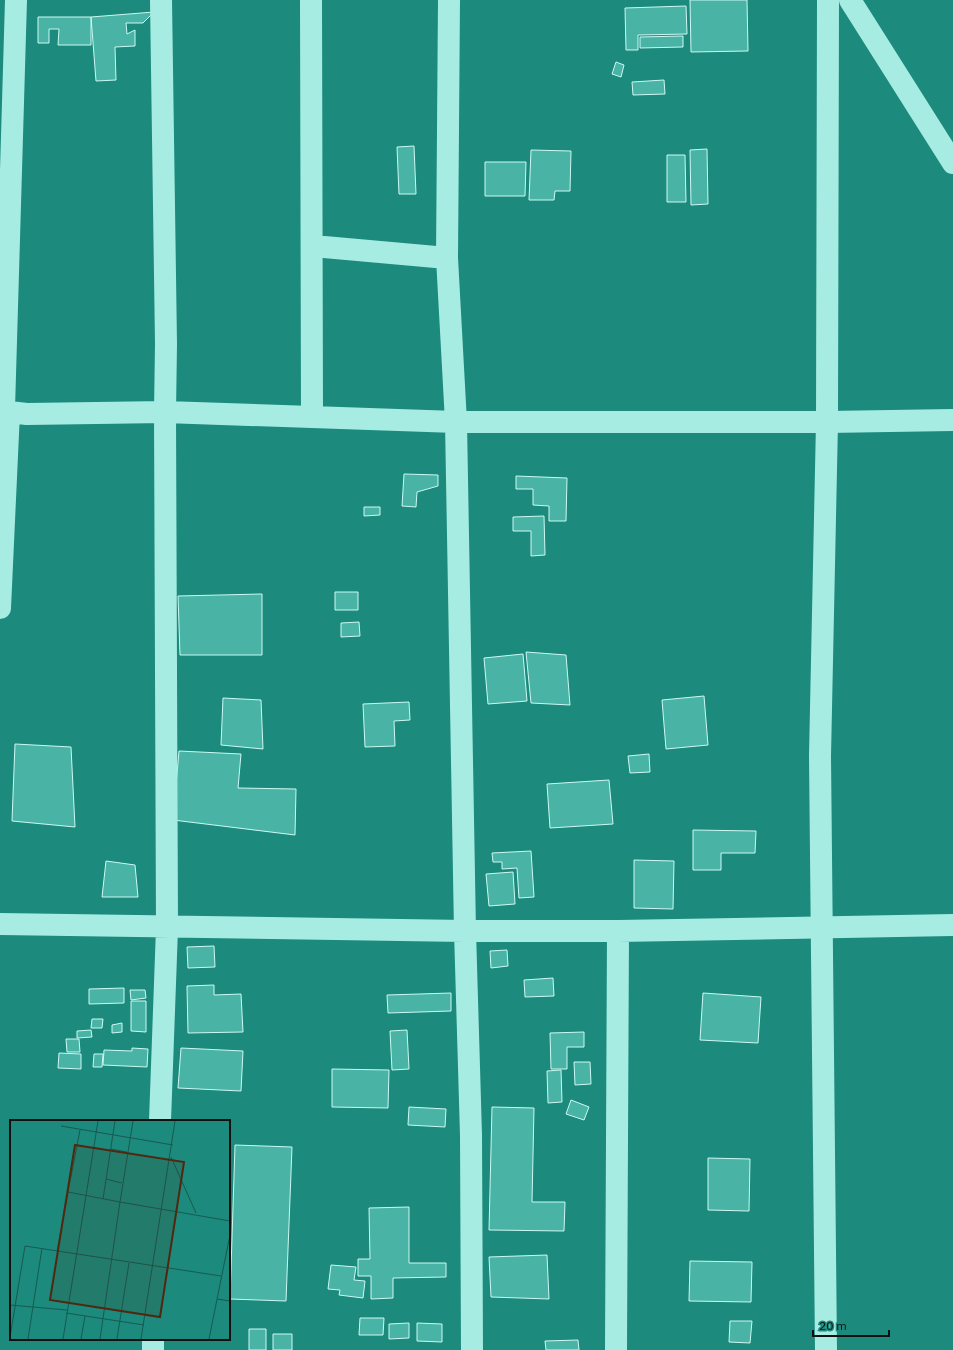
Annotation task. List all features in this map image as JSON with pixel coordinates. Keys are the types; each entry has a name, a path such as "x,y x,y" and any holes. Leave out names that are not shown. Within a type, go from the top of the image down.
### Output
{"street":[{"path":"16,0 3,407 8,412 27,414 165,412 456,422 827,422 953,420"},
{"path":"160,1120 167,928 166,344 162,0"},
{"path":"311,0 313,246 312,417"},
{"path":"449,0 447,258 456,422 465,931 471,1135 472,1350"},
{"path":"826,1350 820,756 827,422 828,0"},
{"path":"850,0 953,163"},
{"path":"313,246 447,258"},
{"path":"0,608 8,412"},
{"path":"0,924 167,928 465,931 618,931 822,926 953,925"},
{"path":"616,1350 618,931"},
{"path":"152,1350 153,1340"}],"building":[{"path":"690,0 747,0 748,51 691,52"},
{"path":"686,6 687,34 638,35 638,50 626,50 625,8"},
{"path":"154,12 143,23 126,23 127,34 135,30 135,46 115,47 116,80 96,81 91,17"},
{"path":"38,17 91,17 91,45 58,45 59,29 49,29 49,43 38,43"},
{"path":"683,36 683,47 640,48 640,37"},
{"path":"616,62 624,65 621,77 612,74"},
{"path":"664,80 665,94 633,95 632,82"},
{"path":"414,146 416,194 399,194 397,147"},
{"path":"707,149 708,204 691,205 690,150"},
{"path":"531,150 571,151 570,191 555,191 554,200 529,200"},
{"path":"667,155 685,155 686,202 667,202"},
{"path":"485,162 526,162 525,196 485,196"},
{"path":"404,474 438,475 438,486 417,492 416,507 402,506"},
{"path":"516,476 567,478 566,521 549,521 549,506 533,505 533,489 516,489"},
{"path":"364,507 380,507 380,515 364,516"},
{"path":"544,516 545,555 531,556 531,531 513,531 513,517"},
{"path":"335,592 358,592 358,610 335,610"},
{"path":"262,594 262,655 180,655 178,596"},
{"path":"359,622 360,636 341,637 341,623"},
{"path":"526,652 566,655 570,705 531,703"},
{"path":"523,654 527,701 488,704 484,658"},
{"path":"704,696 708,745 666,749 662,700"},
{"path":"223,698 261,700 263,749 221,745"},
{"path":"409,702 410,720 394,721 395,746 365,747 363,704"},
{"path":"15,744 71,747 75,827 12,821"},
{"path":"179,751 241,754 238,788 296,789 295,835 173,820"},
{"path":"649,754 650,772 630,773 628,756"},
{"path":"609,780 613,824 550,828 547,784"},
{"path":"693,830 756,831 755,853 721,853 721,870 693,870"},
{"path":"531,851 534,897 519,898 517,868 502,869 502,862 493,862 492,853"},
{"path":"634,860 674,861 673,909 634,908"},
{"path":"106,861 135,865 138,897 102,897"},
{"path":"513,872 515,904 489,906 486,874"},
{"path":"214,946 215,967 188,968 187,947"},
{"path":"507,950 508,966 491,968 490,951"},
{"path":"553,978 554,996 525,997 524,980"},
{"path":"214,985 214,995 241,994 243,1032 188,1033 187,986"},
{"path":"124,988 124,1003 89,1004 89,989"},
{"path":"130,990 145,990 146,998 131,1000"},
{"path":"451,993 451,1011 388,1013 387,995"},
{"path":"703,993 761,997 758,1043 700,1040"},
{"path":"131,1001 146,1001 146,1032 131,1031"},
{"path":"92,1019 103,1019 102,1028 91,1028"},
{"path":"122,1023 122,1032 112,1033 112,1025"},
{"path":"91,1030 92,1037 77,1038 77,1031"},
{"path":"407,1030 409,1069 392,1070 390,1031"},
{"path":"584,1032 584,1047 567,1047 567,1069 551,1069 550,1033"},
{"path":"66,1039 79,1039 80,1052 67,1052"},
{"path":"132,1048 148,1049 147,1067 103,1065 104,1050 132,1051"},
{"path":"181,1048 243,1051 241,1091 178,1088"},
{"path":"59,1053 81,1054 81,1069 58,1068"},
{"path":"94,1054 103,1054 102,1067 93,1067"},
{"path":"574,1062 590,1062 591,1084 575,1085"},
{"path":"332,1069 389,1070 388,1108 332,1107"},
{"path":"561,1070 562,1102 548,1103 547,1071"},
{"path":"571,1100 589,1107 584,1120 566,1114"},
{"path":"409,1107 446,1109 445,1127 408,1125"},
{"path":"492,1107 534,1108 532,1202 565,1202 564,1231 489,1230"},
{"path":"235,1145 292,1147 286,1301 230,1299"},
{"path":"708,1158 750,1159 749,1211 708,1210"},
{"path":"409,1207 409,1263 446,1263 446,1277 393,1278 393,1298 371,1299 371,1276 358,1276 358,1259 370,1259 369,1208"},
{"path":"547,1255 549,1299 491,1297 489,1257"},
{"path":"690,1261 752,1262 751,1302 689,1301"},
{"path":"331,1265 356,1267 354,1280 365,1281 363,1298 339,1295 340,1290 328,1289"},
{"path":"360,1318 384,1318 383,1335 359,1335"},
{"path":"730,1321 752,1321 750,1343 729,1342"},
{"path":"409,1323 409,1338 389,1339 389,1324"},
{"path":"417,1323 442,1324 442,1342 417,1341"},
{"path":"249,1329 266,1329 266,1350 249,1350"},
{"path":"273,1334 292,1334 292,1350 273,1350"},
{"path":"578,1340 579,1350 546,1350 545,1341"}]}
